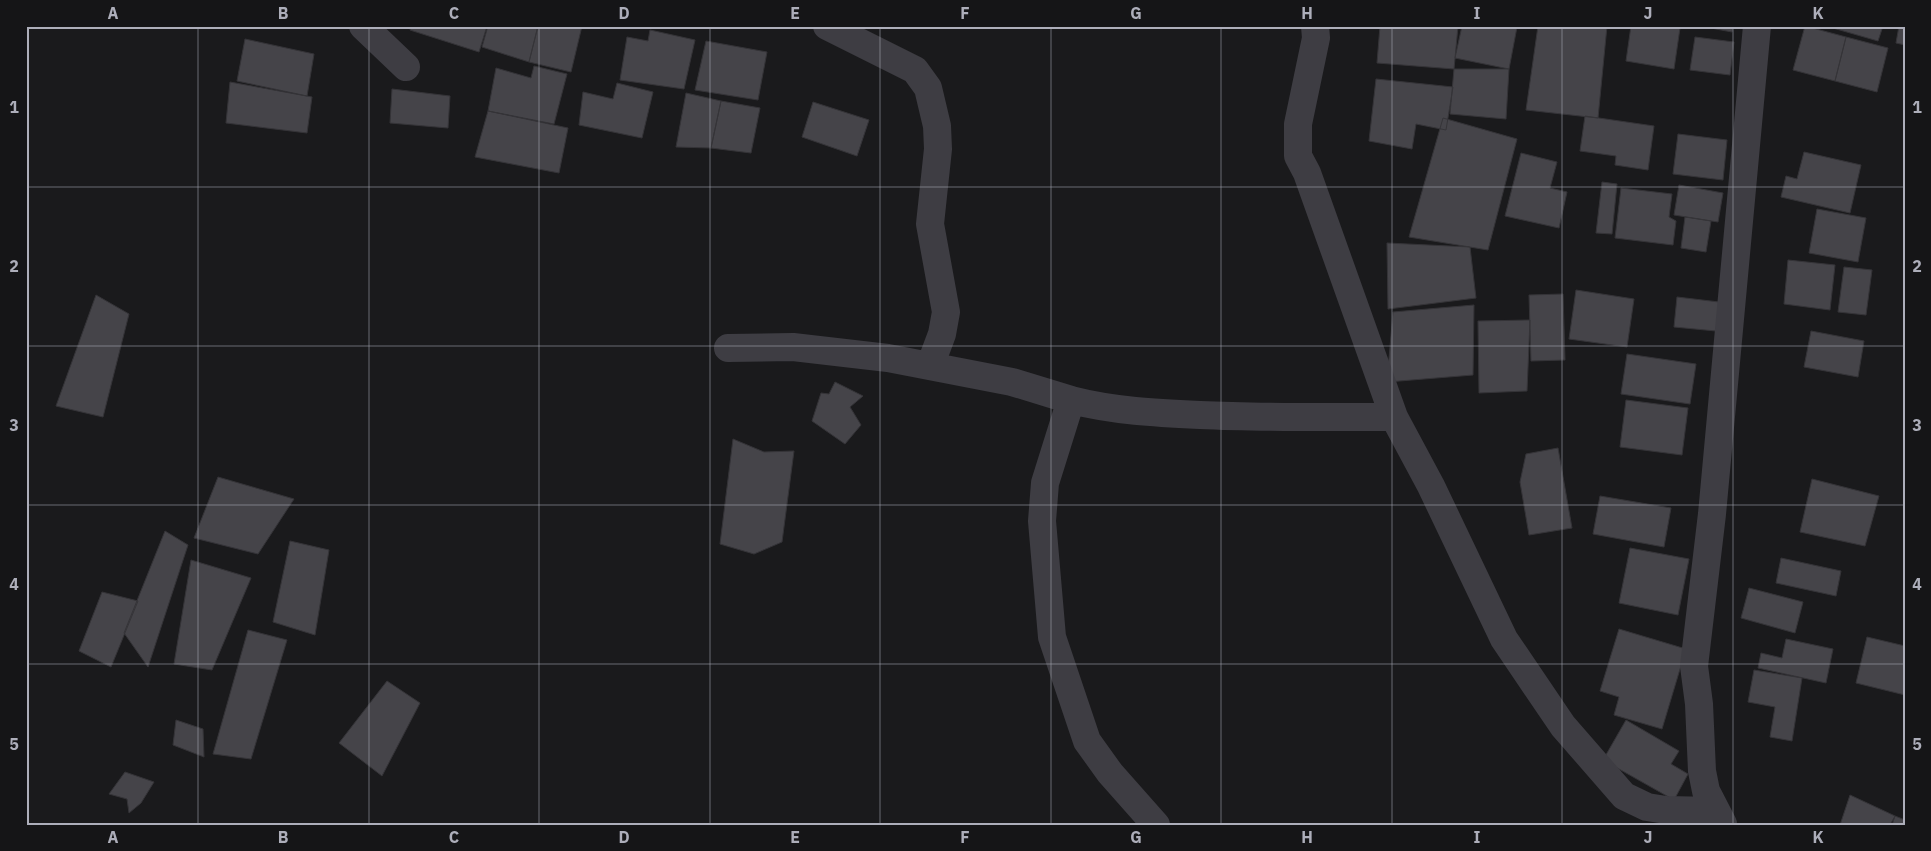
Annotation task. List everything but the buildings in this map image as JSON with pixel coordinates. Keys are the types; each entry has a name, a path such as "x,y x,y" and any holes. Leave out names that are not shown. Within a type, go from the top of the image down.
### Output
{"street":[{"path":"363,26 406,66"},
{"path":"827,26 915,70 928,88 937,126 938,149 930,224 946,312 942,334 930,366"},
{"path":"1315,26 1316,38 1298,124 1298,156 1307,173 1394,417 1431,486 1504,639 1563,726 1624,796 1647,807 1720,818"},
{"path":"1720,818 1706,791 1702,771 1699,704 1694,666 1713,505 1757,26"},
{"path":"728,348 793,347 888,358 1012,382 1106,409 1234,417 1394,417"},
{"path":"1071,400 1045,483 1042,522 1052,637 1087,741 1110,773 1156,825"}]}
